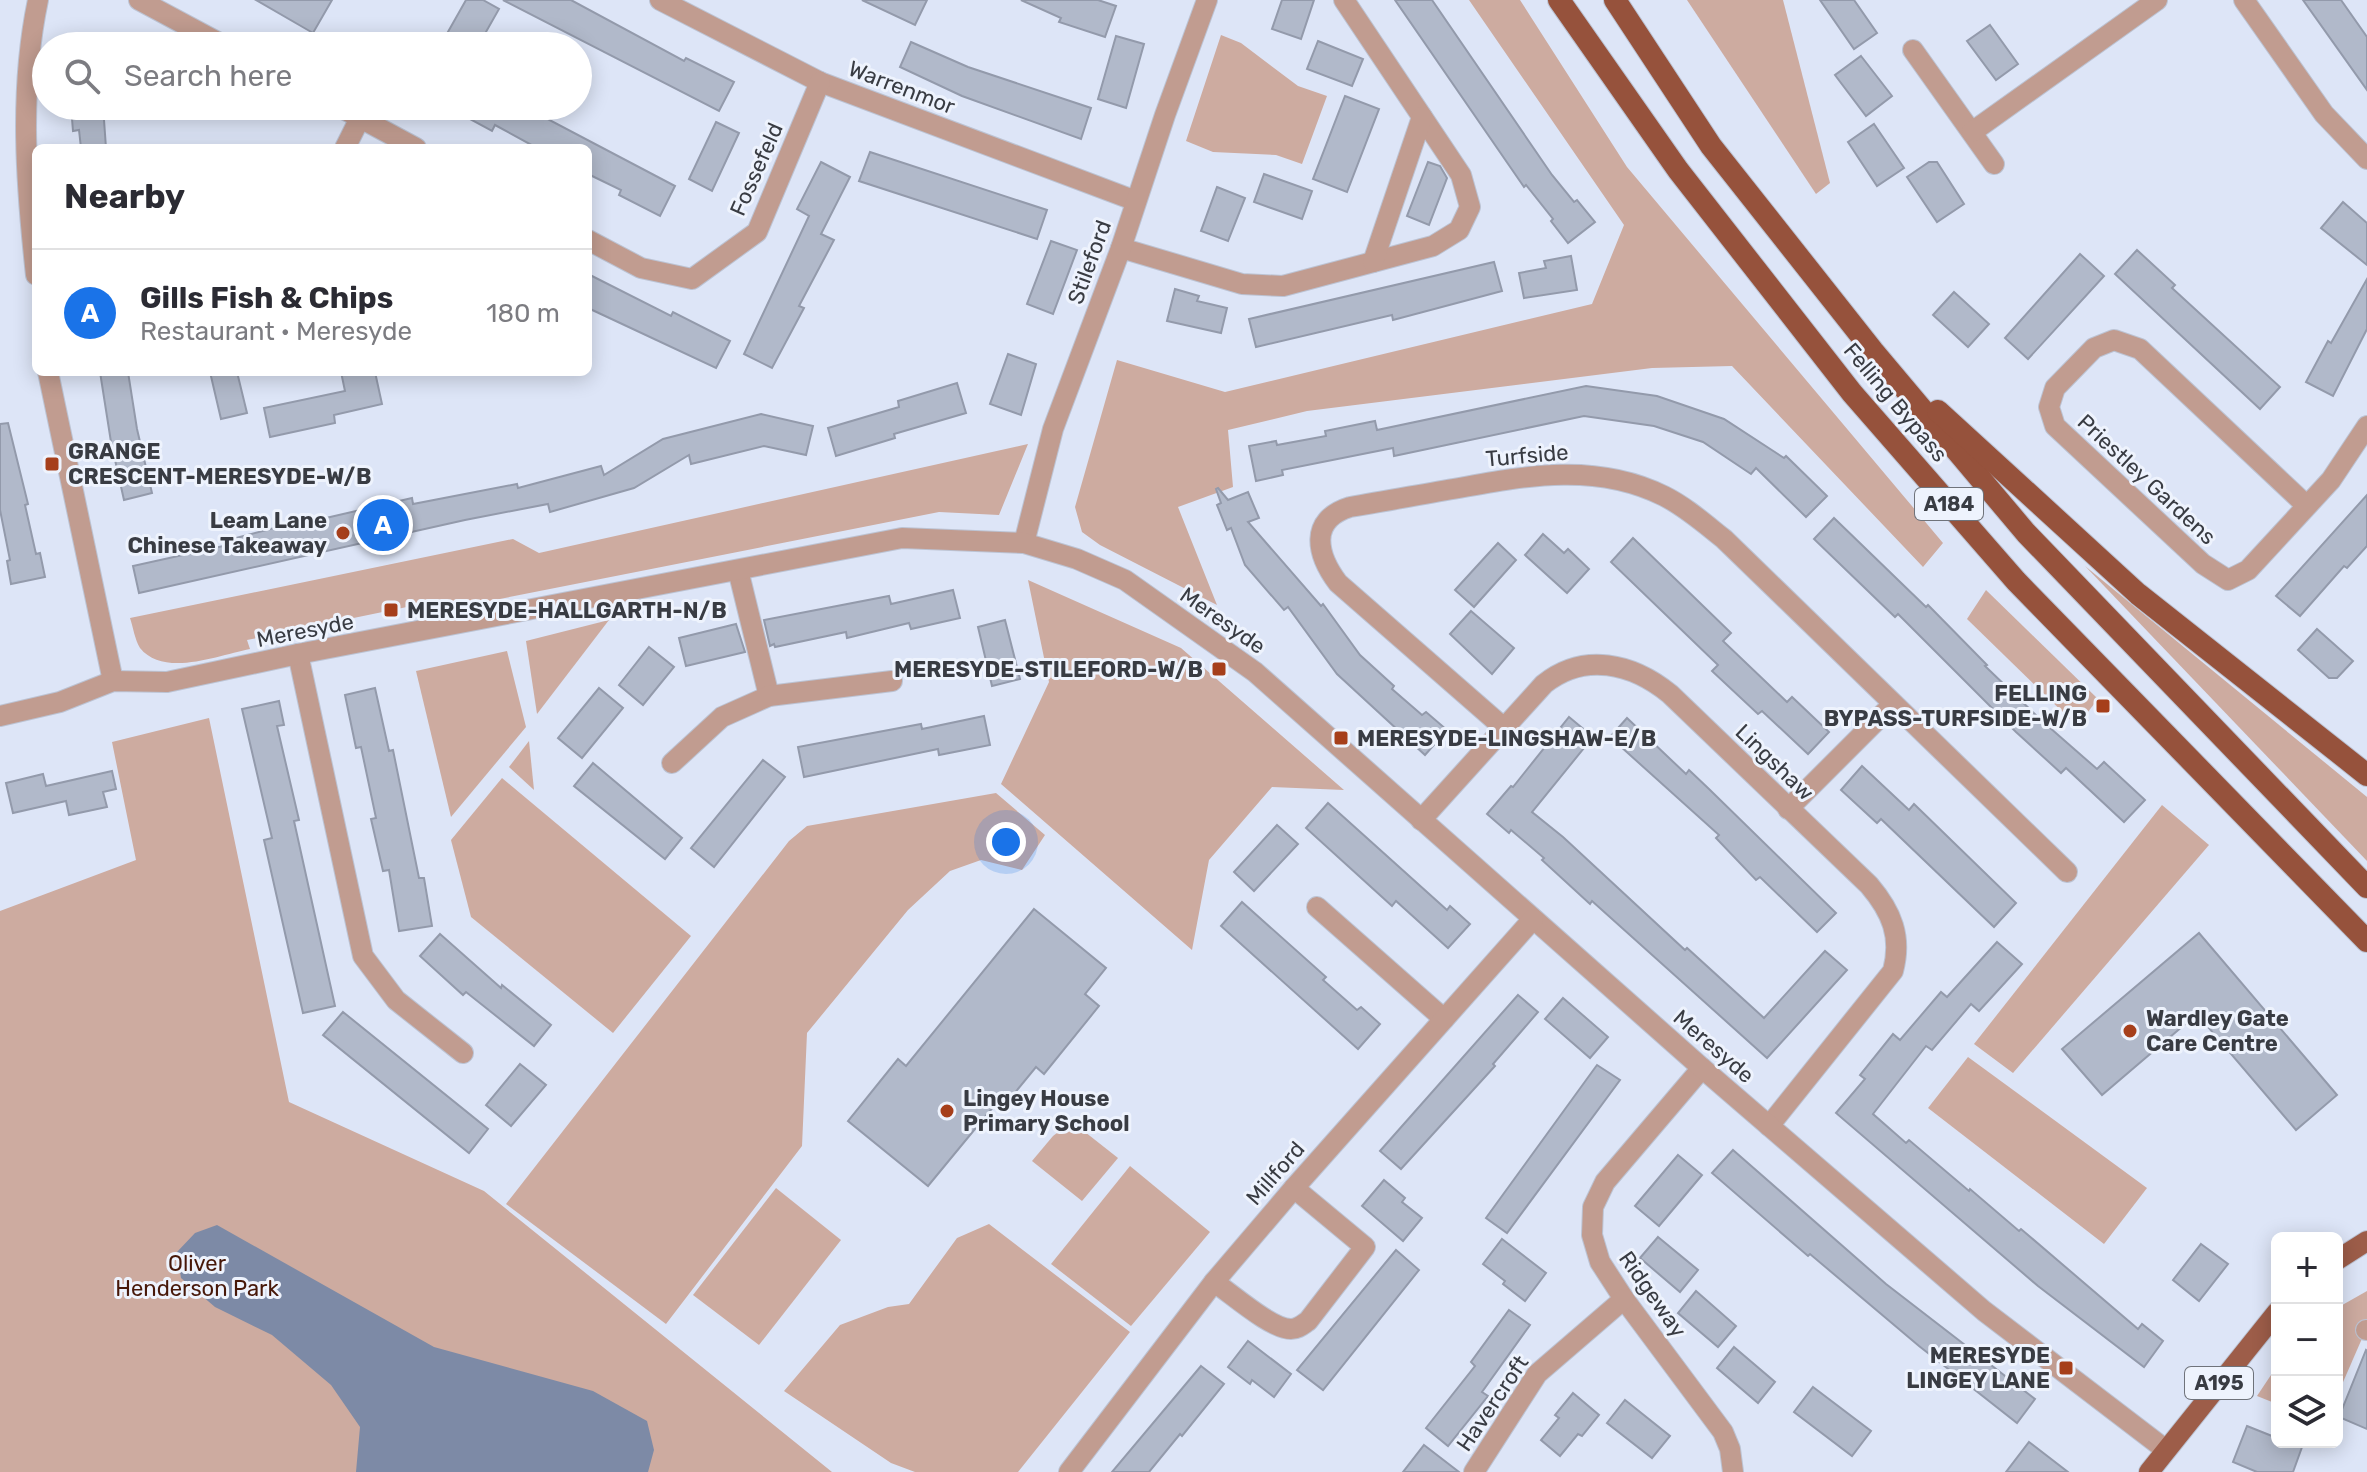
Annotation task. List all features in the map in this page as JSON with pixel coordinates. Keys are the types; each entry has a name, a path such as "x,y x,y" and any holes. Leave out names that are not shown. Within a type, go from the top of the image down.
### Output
{"highway":[{"name":"Felling Bypass","path":"1559,0 1678,170 1852,393 2016,581 2367,941"},
{"name":"Felling Bypass","path":"1615,0 1711,146 1873,351 2026,533 2367,887"},
{"path":"1873,351 2138,594 2367,775"}],"main road":[{"path":"2343,1256 2367,1241"},
{"name":"A195","path":"2149,1472 2271,1319"}],"street":[{"path":"32,239 26,184 29,44 38,0"},
{"path":"139,0 199,32"},
{"name":"Warrenmor","path":"660,0 820,82 1136,201"},
{"name":"Stileford","path":"1024,543 1053,429 1121,248 1207,0"},
{"path":"1121,248 1242,284 1283,286 1433,246 1459,230 1470,207 1461,175 1344,0"},
{"path":"1972,132 2157,0"},
{"path":"2244,0 2324,114 2367,159"},
{"path":"1913,50 1994,164"},
{"name":"Fossefeld","path":"592,242 641,268 692,279 757,232 820,82"},
{"path":"1373,262 1422,117"},
{"path":"347,144 359,120"},
{"path":"364,120 409,144"},
{"name":"Priestley Gardens","path":"2307,506 2140,349 2114,340 2094,348 2055,388 2049,407 2055,426 2203,564 2228,580 2248,570 2307,506 2346,461 2367,426"},
{"path":"49,376 113,681"},
{"name":"Turfside","path":"1504,728 1338,583 1322,555 1322,528 1329,518 1350,507 1528,475 1586,474 1643,488 1665,497 1691,512 1724,539 2067,872"},
{"name":"Meresyde","path":"0,716 60,702 113,681 167,682 902,538 1024,543 1077,559 1125,580 1255,672 1702,1068 1984,1311 2166,1450"},
{"path":"738,570 769,696"},
{"path":"298,654 363,956 396,1000 463,1053"},
{"name":"Lingshaw","path":"1421,820 1555,675 1577,666 1593,664 1624,667 1640,673 1670,694 1880,899 1895,926 1897,957 1893,971 1769,1126"},
{"path":"672,763 722,717 769,696 892,681"},
{"path":"1788,809 1893,704"},
{"path":"1317,907 1444,1019"},
{"name":"Millford","path":"1069,1472 1214,1282 1533,919"},
{"name":"Ridgeway","path":"1702,1068 1613,1170 1593,1207 1591,1220 1594,1248 1600,1262 1624,1299 1712,1415 1730,1449 1733,1472"},
{"path":"1214,1282 1288,1330 1308,1321 1365,1247 1294,1188"},
{"name":"Havercroft","path":"1474,1472 1537,1374 1624,1299"}],"green space":[{"path":"1469,0 1520,0 1627,167 1943,543 1923,567 1732,366 1652,368 1307,411 1228,430 1233,487 1178,507 1217,605 1100,545 1082,532 1075,507 1117,360 1225,392 1592,304 1624,225"},
{"path":"1687,0 1783,0 1830,183 1816,194"},
{"path":"1221,35 1241,43 1298,86 1327,96 1302,164 1276,155 1213,152 1186,141"},
{"path":"1028,444 999,515 939,512 439,611 436,601 247,640 250,649 192,662 163,662 150,657 138,645 130,618 513,539 539,553"},
{"path":"2085,566 2367,797 2367,861"},
{"path":"1028,580 1181,648 1344,790 1272,787 1209,860 1192,950 1001,784 1049,682"},
{"path":"1986,590 2098,699 2077,726 1967,619"},
{"path":"609,620 537,714 526,641"},
{"path":"507,651 526,727 451,817 416,671"},
{"name":"Oliver Henderson Park","path":"209,718 289,1102 484,1191 832,1472 0,1472 0,911 136,860 112,742"},
{"path":"529,741 534,790 509,767"},
{"path":"502,778 691,936 613,1033 471,917 451,840"},
{"path":"996,793 1045,835 1022,870 981,860 950,871 908,910 807,1033 802,1146 666,1324 506,1204 789,841 807,826"},
{"path":"2162,805 2209,845 2013,1073 1974,1044"},
{"path":"1968,1057 2147,1188 2104,1244 1928,1108"},
{"path":"1061,1130 1085,1132 1118,1158 1082,1201 1032,1161"},
{"path":"1130,1166 1210,1232 1131,1326 1051,1264"},
{"path":"776,1188 841,1240 759,1345 693,1295"},
{"path":"989,1224 1130,1332 1018,1472 915,1472 891,1463 784,1391 840,1325 888,1307 909,1304 957,1238"},
{"path":"2367,1291 2367,1327 2343,1382 2343,1376 2343,1305"},
{"path":"2271,1375 2271,1402 2257,1396"}],"water":[{"path":"217,1225 434,1347 593,1391 647,1421 654,1450 648,1472 356,1472 360,1427 331,1385 272,1335 215,1307 181,1278 177,1252 195,1233"}],"building":[{"path":"256,0 332,0 311,32"},
{"path":"466,0 483,0 499,9 486,32 448,32"},
{"path":"503,0 571,0 684,61 686,58 734,82 719,111 592,46 592,32 565,32"},
{"path":"862,0 927,0 915,25"},
{"path":"1021,0 1098,0 1116,6 1105,37 1059,22 1061,18"},
{"path":"1282,0 1314,0 1301,39 1272,29"},
{"path":"1395,0 1432,0 1552,175 1595,222 1568,243 1551,221 1553,219 1526,185 1524,187"},
{"path":"1820,0 1854,0 1877,33 1854,49"},
{"path":"2303,0 2341,0 2367,37 2367,90"},
{"path":"1990,25 2018,64 1996,80 1967,41"},
{"path":"1116,36 1144,44 1126,108 1098,99"},
{"path":"1318,41 1363,59 1352,86 1307,69"},
{"path":"911,42 968,67 1091,108 1081,139 962,96 900,67"},
{"path":"1861,56 1892,96 1866,116 1835,75"},
{"path":"1345,96 1379,109 1347,192 1313,179"},
{"path":"72,120 104,120 106,144 81,144 79,130 73,131"},
{"path":"472,120 550,120 675,186 660,216 619,195 621,190 592,176 592,144 530,144 495,125 492,131"},
{"path":"716,122 739,133 712,191 689,179"},
{"path":"1874,124 1904,168 1877,186 1848,142"},
{"path":"870,152 1047,210 1037,239 859,181"},
{"path":"821,162 850,177 821,234 834,240 799,306 804,308 772,368 744,354 809,216 797,209"},
{"path":"1428,162 1440,166 1447,178 1429,225 1407,216"},
{"path":"1929,162 1937,162 1964,204 1937,222 1907,177"},
{"path":"1264,174 1312,191 1302,219 1254,202"},
{"path":"1217,187 1245,198 1228,241 1201,231"},
{"path":"2343,202 2367,223 2367,265 2321,228"},
{"path":"1051,241 1077,250 1053,314 1027,304"},
{"path":"2137,250 2175,285 2172,288 2280,387 2260,409 2115,274"},
{"path":"2080,254 2104,276 2028,359 2005,338"},
{"path":"1571,256 1577,290 1524,298 1519,273 1546,268 1544,261"},
{"path":"1494,262 1502,291 1393,320 1392,315 1256,347 1249,319"},
{"path":"592,276 671,316 673,312 730,341 716,368 592,310"},
{"path":"2367,279 2367,329 2333,396 2306,382"},
{"path":"1175,289 1199,296 1197,301 1227,308 1221,333 1167,321"},
{"path":"1954,292 1989,324 1968,347 1933,315"},
{"path":"1008,354 1036,364 1021,415 990,404"},
{"path":"101,376 129,376 152,493 124,500"},
{"path":"211,376 238,376 247,413 221,419"},
{"path":"342,376 376,376 382,404 334,415 335,423 270,437 264,408 345,391"},
{"path":"957,383 966,413 894,434 895,438 836,456 828,428 899,407 898,401"},
{"path":"1586,386 1657,396 1724,419 1784,458 1786,456 1827,496 1806,517 1756,468 1751,474 1703,442 1654,426 1584,416 1394,456 1393,448 1282,470 1283,475 1256,481 1249,446 1276,441 1277,445 1326,436 1325,431 1375,421 1377,430"},
{"path":"761,414 813,426 806,455 764,446 691,464 689,455 634,488 550,512 548,504 465,520 139,593 133,566 237,543 236,538 313,518 313,521 412,498 413,504 517,484 518,488 601,466 604,475 663,439"},
{"path":"8,423 28,504 25,505 36,554 40,553 45,577 11,584 7,561 10,560 0,510 0,424"},
{"path":"1218,488 1228,500 1248,492 1259,518 1248,522 1321,606 1323,604 1360,655 1394,686 1392,689 1422,715 1426,712 1447,730 1425,755 1337,674 1288,607 1284,610 1245,565 1231,528 1227,530 1217,505 1221,503"},
{"path":"2367,495 2367,546 2347,568 2344,566 2300,616 2276,596"},
{"path":"1834,518 1926,607 1928,605 2041,720 2097,769 2104,762 2145,800 2124,822 2066,768 2061,773 2016,732 1898,614 1895,617 1814,539"},
{"path":"1543,534 1564,553 1568,549 1589,569 1567,593 1525,555"},
{"path":"1633,538 1731,633 1723,641 1787,702 1792,697 1829,732 1808,754 1762,711 1758,714 1712,671 1718,665 1611,562"},
{"path":"1498,543 1516,560 1474,607 1455,590"},
{"path":"953,590 960,618 911,629 909,623 847,638 846,632 770,646 764,620 889,596 891,604"},
{"path":"1471,611 1514,648 1492,674 1450,634"},
{"path":"1005,620 1020,679 992,686 978,627"},
{"path":"736,624 745,652 686,666 679,638"},
{"path":"2317,629 2353,661 2337,678 2329,678 2298,650"},
{"path":"649,647 674,667 643,705 619,685"},
{"path":"375,688 389,751 393,750 419,878 424,878 432,926 399,931 389,870 383,871 371,819 376,818 361,747 356,748 345,695"},
{"path":"599,688 623,708 582,758 558,738"},
{"path":"279,701 284,725 277,726 299,820 294,821 335,1006 303,1013 264,840 272,838 242,709"},
{"path":"984,716 990,745 939,755 938,749 804,777 798,747 921,724 922,729"},
{"path":"1569,717 1593,737 1532,812 1764,1018 1825,951 1847,970 1767,1058 1592,901 1590,904 1542,860 1544,858 1487,814 1513,787"},
{"path":"1627,718 1686,774 1689,770 1836,913 1817,932 1760,877 1756,880 1716,838 1719,835 1610,737"},
{"path":"763,760 785,777 714,867 691,848"},
{"path":"593,763 682,838 665,859 574,786"},
{"path":"1862,766 1909,810 1914,804 2016,903 1994,927 1881,819 1877,823 1841,790"},
{"path":"112,771 116,789 103,792 107,807 69,815 66,801 13,813 6,783 43,774 46,786"},
{"path":"1328,803 1447,910 1450,906 1470,924 1448,948 1396,901 1392,906 1306,828"},
{"path":"1277,825 1298,844 1254,891 1234,872"},
{"path":"1242,902 1326,977 1323,980 1357,1010 1361,1007 1380,1024 1358,1049 1221,926"},
{"path":"1034,909 1106,968 1085,994 1099,1006 1044,1074 1036,1067 1009,1100 1003,1095 928,1186 848,1121 898,1059 906,1066"},
{"name":"Wardley Gate Care Centre","path":"2199,933 2337,1095 2296,1130 2197,1014 2102,1095 2062,1049"},
{"path":"440,934 501,988 502,985 551,1025 534,1046 466,992 463,995 420,956"},
{"path":"1997,942 2022,964 1979,1011 1971,1004 1932,1050 1926,1046 1873,1114 2019,1231 2021,1229 2138,1329 2142,1324 2163,1341 2144,1367 2038,1286 1836,1113 1865,1079 1860,1075 1893,1034 1900,1040 1941,992 1947,997"},
{"path":"1518,995 1538,1012 1493,1064 1495,1066 1401,1169 1380,1151"},
{"path":"1563,998 1608,1037 1590,1058 1545,1019"},
{"path":"343,1012 488,1129 469,1153 323,1035"},
{"path":"520,1064 546,1085 511,1126 486,1105"},
{"path":"1597,1065 1620,1080 1507,1233 1486,1218"},
{"path":"1733,1150 1886,1284 2035,1399 2017,1423 1810,1254 1808,1256 1712,1173"},
{"path":"1678,1155 1702,1175 1659,1226 1635,1206"},
{"path":"1384,1180 1405,1198 1402,1202 1422,1218 1403,1241 1362,1206"},
{"path":"1658,1237 1698,1270 1680,1292 1640,1258"},
{"path":"1502,1239 1546,1273 1525,1301 1483,1264"},
{"path":"2201,1244 2228,1264 2199,1301 2173,1280"},
{"path":"1396,1250 1419,1270 1323,1390 1297,1370"},
{"path":"1696,1291 1736,1326 1718,1347 1678,1313"},
{"path":"1509,1310 1530,1325 1482,1392 1488,1396 1448,1446 1426,1428 1475,1366 1471,1362"},
{"path":"1248,1341 1291,1374 1274,1397 1228,1367"},
{"path":"1734,1347 1775,1382 1758,1403 1717,1368"},
{"path":"2366,1350 2367,1429 2343,1419 2343,1407"},
{"path":"1201,1366 1224,1384 1182,1436 1180,1434 1149,1472 1112,1472"},
{"path":"1813,1387 1871,1431 1852,1456 1794,1412"},
{"path":"1573,1393 1599,1415 1560,1456 1541,1440 1559,1418 1555,1415"},
{"path":"1625,1400 1670,1436 1652,1458 1607,1423"},
{"path":"2247,1426 2271,1436 2271,1448 2302,1448 2293,1472 2257,1472 2233,1462"},
{"path":"2029,1442 2068,1472 2006,1472"},
{"path":"1424,1445 1459,1472 1403,1472"}],"place":[{"name":"GRANGE CRESCENT-MERESYDE-W/B","path":"52,464"},
{"name":"Gills Fish & Chips","path":"383,525"},
{"name":"Leam Lane Chinese Takeaway","path":"343,533"},
{"name":"MERESYDE-HALLGARTH-N/B","path":"391,610"},
{"name":"MERESYDE-STILEFORD-W/B","path":"1219,669"},
{"name":"FELLING BYPASS-TURFSIDE-W/B","path":"2103,706"},
{"name":"MERESYDE-LINGSHAW-E/B","path":"1341,738"},
{"name":"Wardley Gate Care Centre","path":"2130,1031"},
{"name":"Lingey House Primary School","path":"947,1111"},
{"name":"MERESYDE LINGEY LANE","path":"2066,1368"}]}
